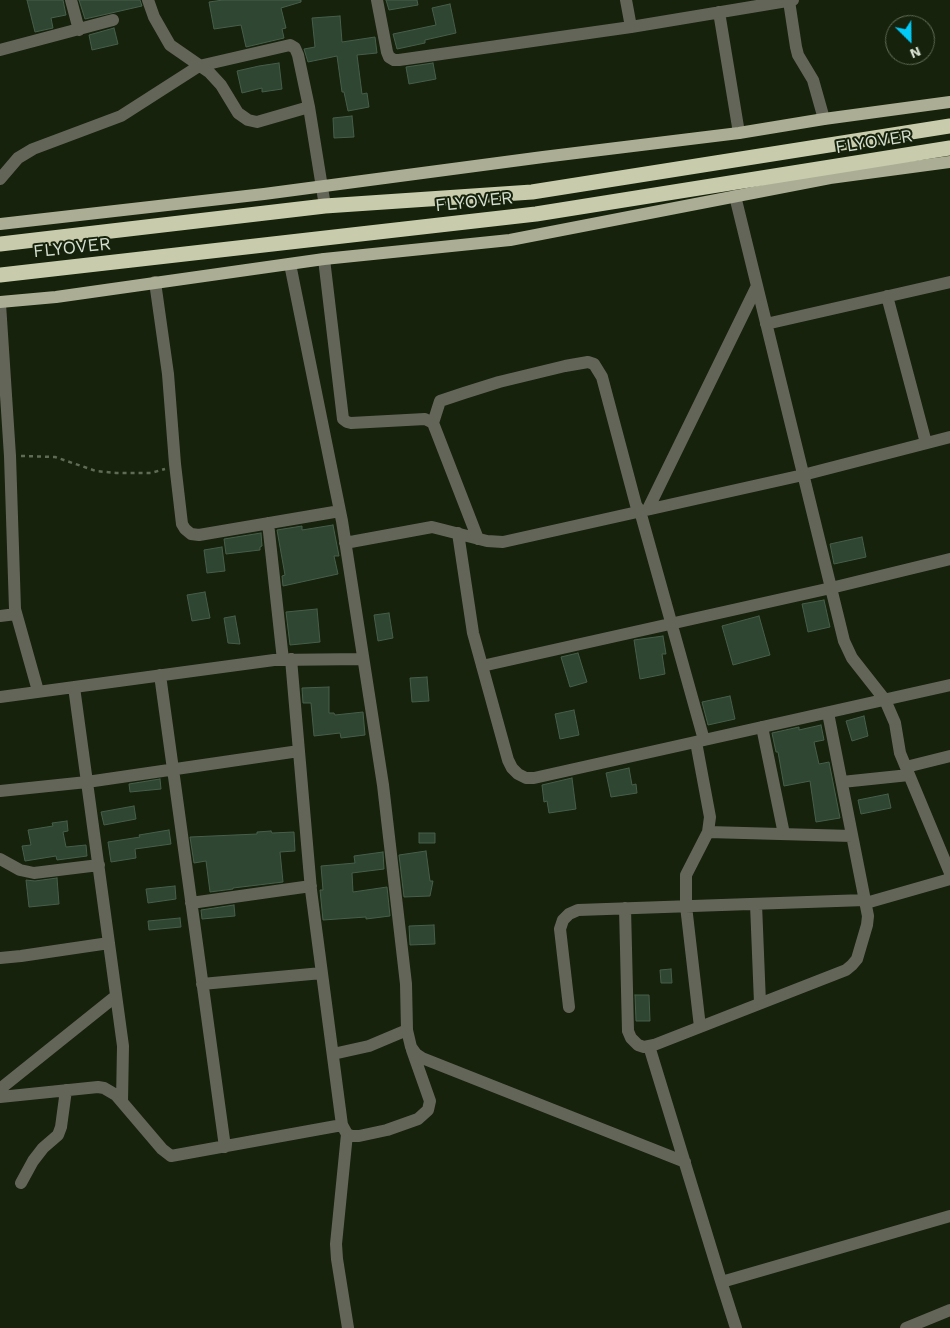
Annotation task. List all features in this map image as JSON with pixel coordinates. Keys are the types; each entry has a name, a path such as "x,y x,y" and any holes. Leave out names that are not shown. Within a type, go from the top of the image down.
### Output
{"highway":[{"name":"FLYOVER","path":"0,244 325,206 532,192 950,126"},
{"name":"FLYOVER","path":"0,275 536,214 950,148"}],"main road":[{"path":"0,224 323,187 543,157 739,134 824,119 950,102"},
{"path":"0,303 56,297 324,259 510,240 830,178 950,162"}],"street":[{"path":"71,0 79,30"},
{"path":"148,0 154,17 170,45 209,72 221,85 238,113 248,120 257,122 309,107"},
{"path":"378,0 387,52 389,57 394,60 631,27 793,0"},
{"path":"626,0 631,27"},
{"path":"789,1 798,55 813,80 824,119"},
{"path":"719,12 739,134"},
{"path":"0,50 113,20"},
{"path":"0,179 18,158 33,149 120,116 199,66 290,45 293,46 298,55 309,107 325,206"},
{"path":"735,196 844,641 852,658 885,700 894,720 899,750 950,872"},
{"path":"324,259 341,415 343,419 347,422 425,419 433,423"},
{"path":"290,264 340,511 384,795 406,984 407,1030 430,1101 428,1110 418,1119 387,1130 352,1136 345,1129"},
{"path":"155,282 168,374 182,524 185,529 191,534 199,535 340,511"},
{"path":"766,324 950,282"},
{"path":"700,1027 686,906 686,875 708,832 710,817 700,741 644,510 757,286"},
{"path":"887,296 926,443"},
{"path":"0,303 10,456 16,614 38,692"},
{"path":"478,539 433,423 440,401 464,392 565,366 588,362 594,364 602,377 636,505 644,510"},
{"path":"345,543 424,528 442,529 478,539 503,542 803,475 950,437"},
{"path":"268,523 299,751 311,886 322,973 345,1129 336,1244 348,1328"},
{"path":"458,533 472,628 508,760 512,768 526,778 534,778 950,685"},
{"path":"482,666 831,588 950,559"},
{"path":"0,616 16,614"},
{"path":"0,696 287,660 363,659"},
{"path":"160,675 225,1147"},
{"path":"74,687 124,1056 122,1102"},
{"path":"625,908 628,1031 631,1038 638,1045 649,1046 700,1027 846,970 852,965 857,959 867,925 866,902 828,713"},
{"path":"762,727 784,834"},
{"path":"0,791 87,782 299,751"},
{"path":"842,782 908,771 950,756"},
{"path":"708,832 852,836"},
{"path":"0,859 20,870 34,873 99,865"},
{"path":"569,1007 560,929 562,920 578,910 866,902 950,879"},
{"path":"191,902 311,886"},
{"path":"756,904 760,1003"},
{"path":"0,958 109,943"},
{"path":"202,984 322,973"},
{"path":"0,1089 116,996"},
{"path":"333,1054 369,1046 407,1030"},
{"path":"649,1046 736,1328"},
{"path":"411,1047 422,1058 685,1162"},
{"path":"0,1097 98,1087 104,1088 116,1095 162,1150 171,1156 345,1129"},
{"path":"20,1183 42,1148 58,1135 66,1090"},
{"path":"721,1280 726,1281 950,1216"},
{"path":"906,1328 950,1310"}],"path":[{"path":"10,456 55,457 96,471 116,473 150,473 161,471 175,464"}],"building":[{"path":"27,0 63,0 66,15 51,18 53,28 35,32"},
{"path":"79,0 140,0 142,6 85,19"},
{"path":"223,0 301,0 301,2 281,8 286,28 282,29 284,38 246,47 241,25 214,29 209,2"},
{"path":"386,0 417,0 418,5 389,10"},
{"path":"450,4 456,33 425,40 425,43 397,49 393,34 436,25 432,8"},
{"path":"340,16 342,42 375,37 377,53 357,55 362,94 367,93 369,107 348,111 344,92 342,92 337,56 308,62 304,49 315,47 312,18"},
{"path":"114,28 118,44 92,50 89,35"},
{"path":"279,63 282,89 262,92 262,88 242,93 237,71"},
{"path":"433,63 436,79 409,84 406,67"},
{"path":"352,116 354,137 334,138 333,118"},
{"path":"333,525 339,556 334,556 338,574 283,586 282,576 285,575 277,530 302,526 302,530"},
{"path":"261,533 262,546 260,550 226,554 224,539"},
{"path":"862,537 866,557 834,564 830,544"},
{"path":"222,547 225,571 207,573 204,550"},
{"path":"205,592 210,618 192,621 187,595"},
{"path":"824,600 830,627 808,632 802,604"},
{"path":"317,609 320,642 290,645 286,612"},
{"path":"389,613 393,638 378,641 374,615"},
{"path":"235,616 240,644 228,643 224,618"},
{"path":"759,616 770,655 733,665 722,626"},
{"path":"663,636 666,654 662,654 665,674 640,679 634,640"},
{"path":"578,653 587,682 570,687 561,657"},
{"path":"427,677 429,701 412,702 410,678"},
{"path":"329,687 329,713 334,713 335,715 363,712 365,735 341,738 340,733 314,736 311,703 303,703 302,688"},
{"path":"730,696 735,719 708,725 702,702"},
{"path":"574,710 579,735 560,739 555,714"},
{"path":"864,716 868,736 852,741 846,721"},
{"path":"821,725 824,740 814,742 819,764 829,762 840,818 816,822 810,781 784,786 778,752 776,752 772,733 799,727 799,730"},
{"path":"629,768 632,785 636,784 637,793 611,797 606,773"},
{"path":"572,778 576,809 549,813 547,801 544,802 542,785"},
{"path":"160,779 161,789 130,792 129,784"},
{"path":"888,794 891,808 861,814 858,800"},
{"path":"134,806 136,819 104,825 101,812"},
{"path":"67,821 68,831 63,832 66,847 86,845 87,856 57,860 56,856 25,861 22,846 31,845 28,830 53,826 52,823"},
{"path":"169,830 171,844 135,849 136,858 111,862 108,842"},
{"path":"271,831 272,833 294,832 295,851 280,852 283,882 210,892 206,861 194,863 190,837 257,834 257,832"},
{"path":"419,833 435,833 435,843 419,843"},
{"path":"426,851 430,881 433,881 430,896 404,897 399,855"},
{"path":"383,852 384,869 352,873 353,892 387,887 390,916 366,919 366,917 323,920 320,890 323,890 321,866 355,863 354,856"},
{"path":"57,878 59,904 29,907 26,880 35,881"},
{"path":"175,886 176,899 148,903 146,889"},
{"path":"234,905 235,916 202,919 201,910"},
{"path":"180,918 181,927 149,930 148,921"},
{"path":"434,925 435,944 410,945 409,926"},
{"path":"671,969 672,983 661,983 660,970"},
{"path":"635,995 649,995 650,1021 636,1021"}]}
